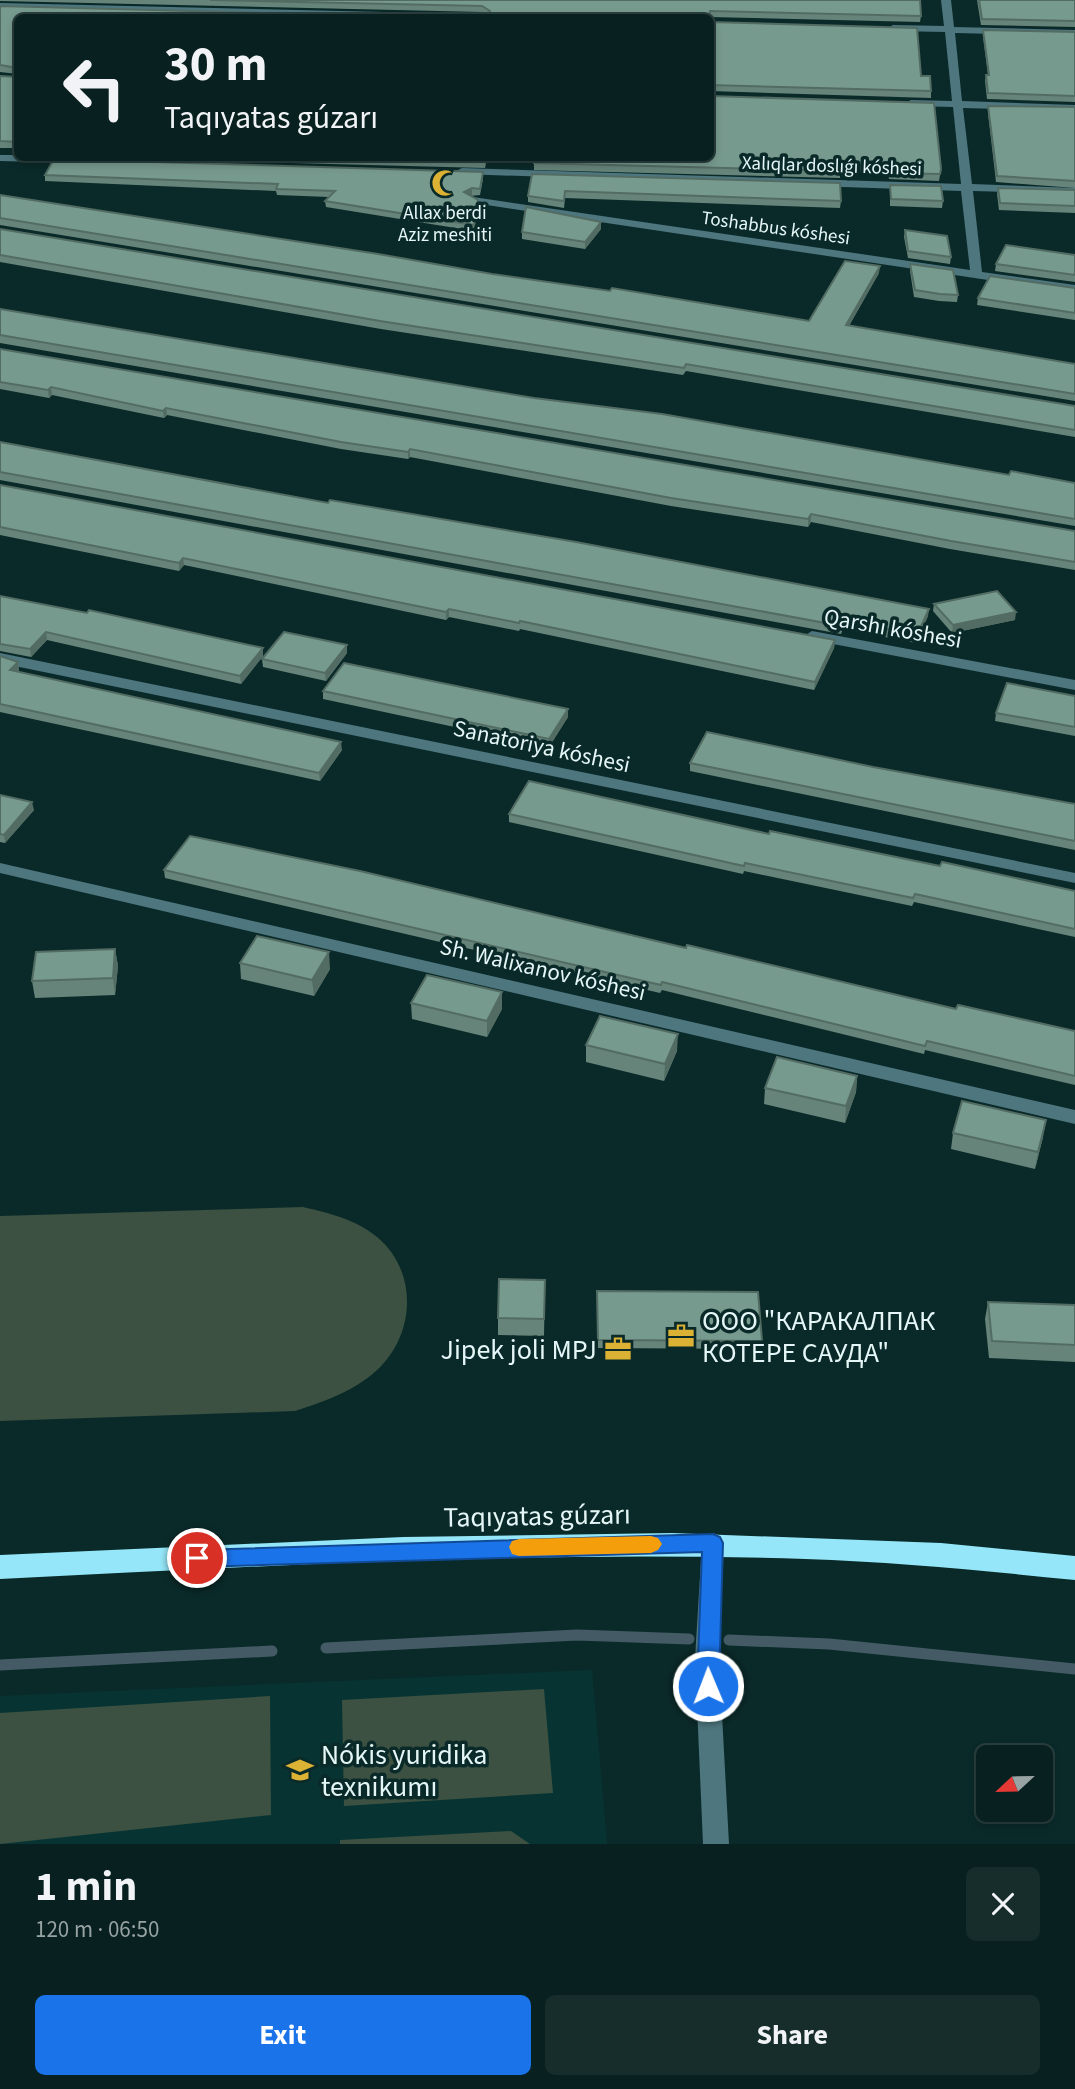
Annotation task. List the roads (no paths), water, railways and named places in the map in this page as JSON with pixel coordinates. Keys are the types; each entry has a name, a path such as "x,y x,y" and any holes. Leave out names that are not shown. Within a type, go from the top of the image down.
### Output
{"highway":[{"name":"Taqıyatas gúzarı","path":"0,1567 349,1552 713,1543 967,1555 1075,1568"}],"street":[{"path":"946,0 976,273"},
{"path":"0,6 356,14"},
{"path":"884,27 1075,33"},
{"path":"903,103 1075,108"},
{"name":"Xalıqlar doslıǵı kóshesi","path":"456,171 1075,191"},
{"name":"Toshabbus kóshesi","path":"472,200 1075,289"},
{"name":"Qarshı kóshesi","path":"797,633 1075,685"},
{"name":"Sanatoriya kóshesi","path":"0,658 1075,878"},
{"name":"Sh. Walixanov kóshesi","path":"0,868 1075,1117"},
{"path":"713,1543 707,1659 716,1844"}],"waterway":[{"path":"326,1648 577,1635 689,1639"},
{"path":"729,1640 829,1644 1075,1669"},
{"path":"0,1665 272,1651"}],"place":[{"name":"Allax berdi Aziz meshiti","path":"445,183"},
{"name":"ООО \"КАРАКАЛПАК КОТЕРЕ САУДА\"","path":"681,1336"},
{"name":"Jipek joli MPJ","path":"618,1349"},
{"name":"Nókis yuridika texnikumı","path":"300,1770"}]}
